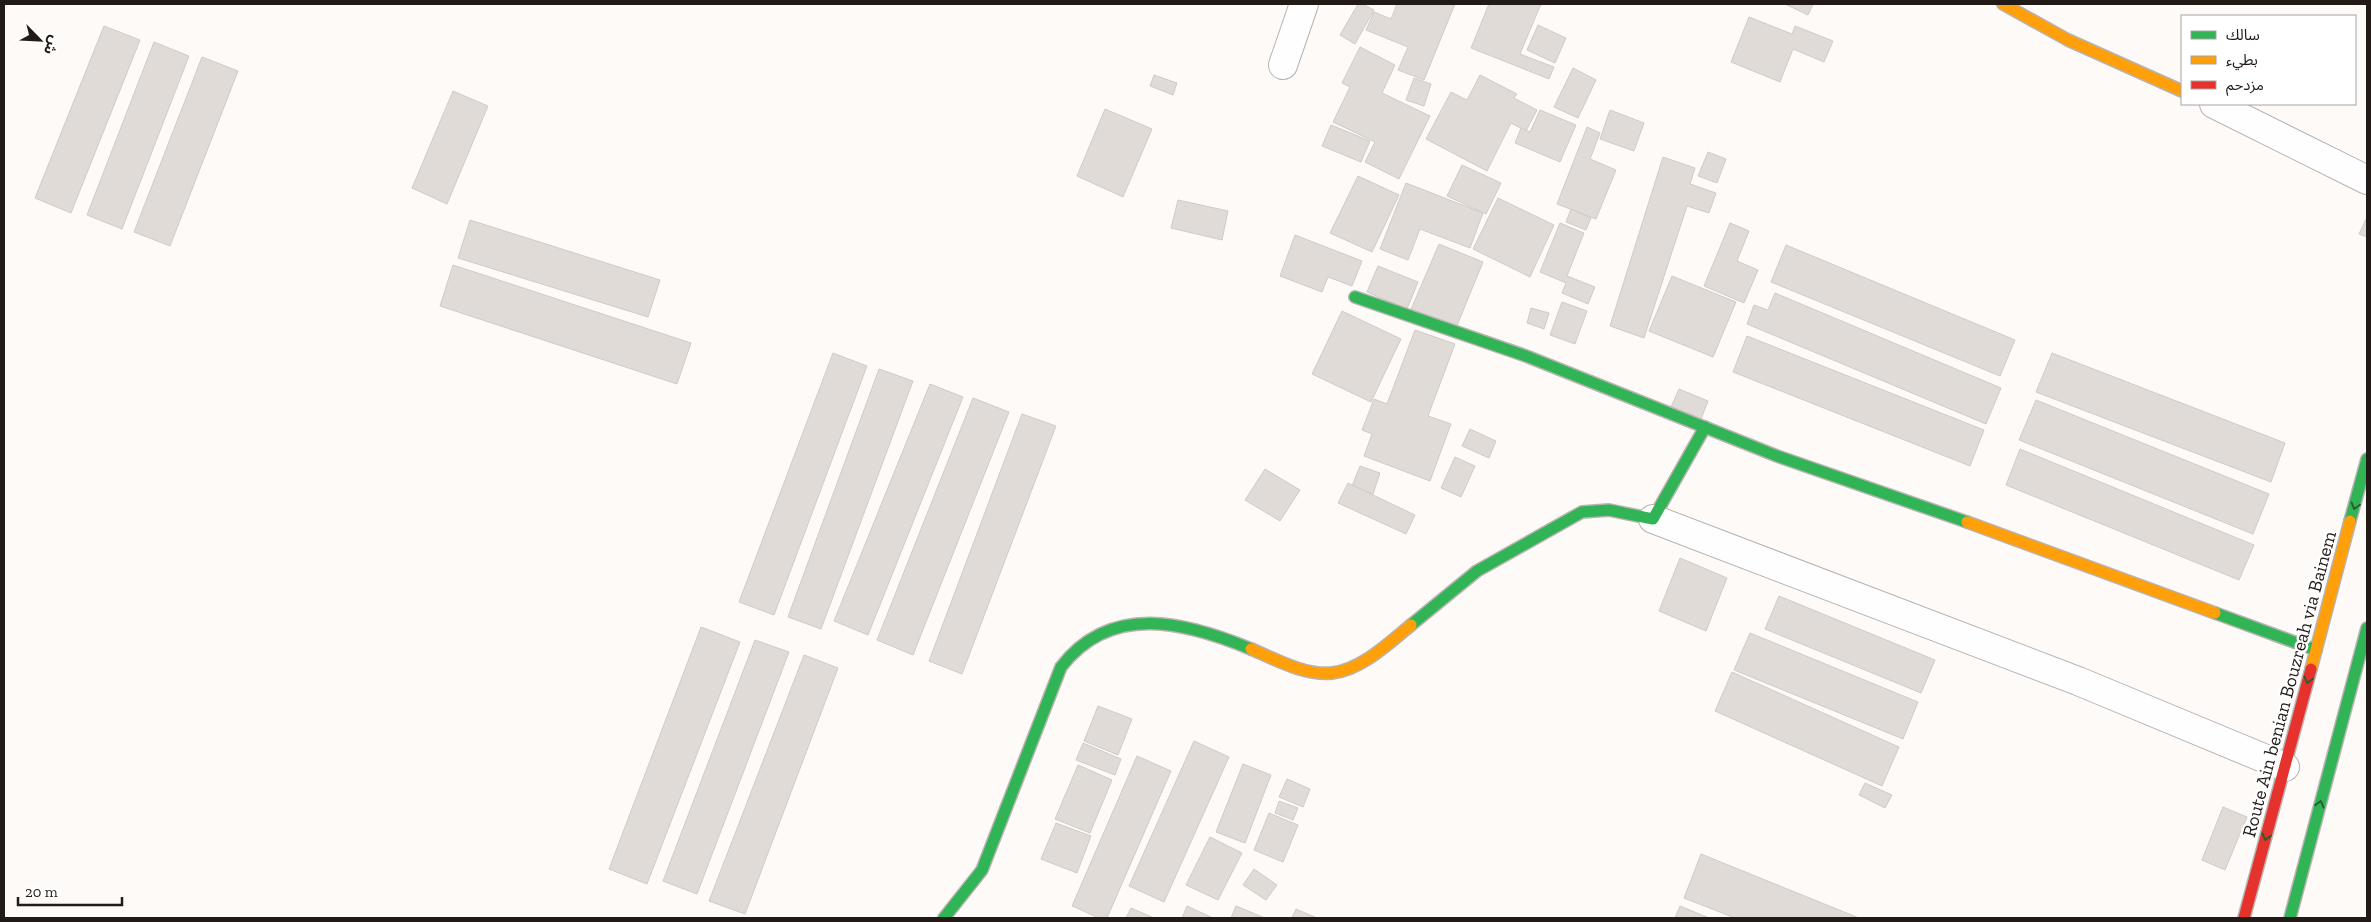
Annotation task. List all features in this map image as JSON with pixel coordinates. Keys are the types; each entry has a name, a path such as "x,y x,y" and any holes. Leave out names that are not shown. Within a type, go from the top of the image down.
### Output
{"street":[{"path":"1283,65 1304,4"},
{"path":"2003,4 2040,28 2181,90"},
{"path":"2216,105 2367,180"},
{"path":"1355,297 1526,356 1777,456 1964,521 2316,650"},
{"path":"1653,519 1705,427"},
{"name":"Route Ain benian Bouzreah via Bainem","path":"2244,918 2367,459"},
{"path":"944,918 982,870 1061,667 1075,650 1094,636 1122,626 1163,625 1194,628 1299,668 1320,673 1334,673 1361,661 1478,571 1582,512 1592,510 1609,510 1653,519 2078,681 2285,766"},
{"path":"2290,918 2367,628"}],"building":[{"path":"1358,4 1374,10 1355,44 1340,35"},
{"path":"1397,4 1455,4 1424,80 1398,70 1408,47 1366,30 1374,12 1391,19"},
{"path":"1489,4 1541,4 1520,54 1554,67 1549,79 1471,48"},
{"path":"1785,4 1813,4 1808,15"},
{"path":"1749,17 1792,34 1795,26 1833,41 1824,62 1793,49 1780,82 1731,62"},
{"path":"1538,25 1566,38 1555,63 1527,50"},
{"path":"104,26 140,40 71,213 35,198"},
{"path":"154,42 189,56 122,229 87,215"},
{"path":"1360,47 1395,65 1382,93 1430,116 1399,179 1365,162 1375,142 1333,122 1350,87 1342,83"},
{"path":"202,57 238,71 170,246 134,232"},
{"path":"1573,68 1596,80 1578,118 1554,107"},
{"path":"1154,75 1177,83 1173,95 1150,86"},
{"path":"1480,75 1517,94 1514,98 1537,110 1526,131 1511,123 1487,171 1426,139 1451,92 1467,100"},
{"path":"1414,78 1431,84 1424,106 1406,100"},
{"path":"453,91 488,106 447,204 412,188"},
{"path":"1105,109 1152,129 1123,197 1077,176"},
{"path":"1540,110 1576,125 1560,162 1515,143 1521,128 1530,132"},
{"path":"1610,110 1644,123 1634,151 1600,139"},
{"path":"1331,125 1370,141 1361,162 1322,146"},
{"path":"1587,127 1600,133 1590,159 1616,170 1596,219 1557,204"},
{"path":"1708,152 1726,159 1717,183 1698,176"},
{"path":"1663,157 1695,168 1690,184 1716,193 1709,213 1687,206 1644,338 1610,326"},
{"path":"1462,165 1501,183 1486,214 1447,196"},
{"path":"1358,176 1399,195 1372,252 1330,233"},
{"path":"1406,183 1483,213 1470,248 1420,229 1408,260 1380,249"},
{"path":"1498,198 1554,225 1530,277 1473,249"},
{"path":"1178,200 1228,211 1222,240 1171,228"},
{"path":"1571,209 1591,218 1586,230 1566,222"},
{"path":"470,220 660,280 648,317 458,258"},
{"path":"2367,220 2367,237 2359,234"},
{"path":"1560,223 1584,233 1567,276 1595,287 1588,304 1562,293 1566,283 1540,272"},
{"path":"1730,223 1749,231 1737,261 1758,270 1744,303 1704,286"},
{"path":"1295,235 1362,261 1352,286 1328,277 1322,292 1280,276"},
{"path":"1439,244 1483,262 1454,333 1409,314"},
{"path":"1786,245 2015,340 2000,376 1771,282"},
{"path":"453,265 691,343 677,384 440,306"},
{"path":"1378,266 1418,282 1407,309 1367,292"},
{"path":"1672,276 1736,302 1713,357 1649,331"},
{"path":"1775,293 2001,388 1986,424 1747,324 1754,305 1768,310"},
{"path":"1562,302 1587,311 1575,344 1550,335"},
{"path":"1531,308 1549,313 1544,329 1527,323"},
{"path":"1342,311 1401,339 1371,402 1312,374"},
{"path":"1415,330 1455,344 1428,416 1451,424 1430,481 1364,456 1372,434 1362,430 1374,399 1387,404"},
{"path":"1747,336 1984,430 1970,466 1733,372"},
{"path":"833,353 867,366 774,615 739,602"},
{"path":"2052,353 2285,443 2271,482 2036,392"},
{"path":"879,369 913,381 821,629 788,617"},
{"path":"930,384 963,397 868,635 834,621"},
{"path":"1679,389 1708,401 1701,419 1671,407"},
{"path":"973,398 1009,412 913,655 877,640"},
{"path":"2036,400 2269,494 2253,534 2019,440"},
{"path":"1022,414 1056,426 962,674 929,661"},
{"path":"1470,429 1496,441 1489,458 1462,446"},
{"path":"2020,449 2254,545 2239,580 2006,485"},
{"path":"1455,457 1475,466 1461,497 1441,488"},
{"path":"1360,466 1380,473 1373,494 1352,486"},
{"path":"1265,469 1300,490 1280,521 1245,500"},
{"path":"1348,483 1415,515 1406,534 1338,503"},
{"path":"1680,558 1727,578 1706,631 1659,611"},
{"path":"1779,596 1935,660 1921,693 1765,629"},
{"path":"701,627 740,642 647,884 609,869"},
{"path":"1750,633 1918,702 1903,739 1734,670"},
{"path":"755,640 789,652 697,894 663,881"},
{"path":"804,655 838,668 745,914 709,901"},
{"path":"1732,672 1899,747 1882,786 1715,711"},
{"path":"1098,706 1132,719 1118,755 1084,741"},
{"path":"1194,741 1229,757 1164,902 1129,886"},
{"path":"1083,743 1121,759 1115,775 1076,760"},
{"path":"1137,756 1171,771 1107,918 1099,918 1072,906"},
{"path":"1243,764 1271,775 1245,843 1216,832"},
{"path":"1078,765 1112,780 1090,833 1055,819"},
{"path":"1287,779 1310,789 1303,807 1279,797"},
{"path":"1865,783 1892,795 1885,808 1859,795"},
{"path":"1279,801 1298,808 1293,820 1275,813"},
{"path":"2223,807 2247,817 2225,870 2202,860"},
{"path":"1269,813 1298,825 1283,862 1254,850"},
{"path":"1056,823 1091,836 1077,873 1041,859"},
{"path":"1210,837 1242,853 1218,900 1186,885"},
{"path":"1701,854 1859,918 1735,918 1684,898"},
{"path":"1254,869 1277,885 1266,900 1243,885"},
{"path":"1187,906 1213,918 1182,918"},
{"path":"1236,906 1265,918 1231,918"},
{"path":"1680,906 1709,918 1675,918"},
{"path":"1131,908 1154,918 1126,918"},
{"path":"1296,909 1317,918 1292,918"}],"traffic: fast":[{"path":"1355,297 1526,356 1777,456 1967,522"},
{"path":"1411,625 1477,571 1582,512 1609,510 1653,519 1705,427"},
{"path":"2350,521 2367,459"},
{"path":"2215,613 2316,650"},
{"path":"944,918 982,870 1061,667 1081,646 1103,633 1126,626 1150,624 1176,626 1201,631 1251,649"},
{"path":"2290,918 2367,628"}],"traffic: slow":[{"path":"2003,4 2068,40 2181,91"},
{"path":"2311,669 2350,521"},
{"path":"1967,522 2215,613"},
{"path":"1251,649 1280,662 1311,672 1332,673 1353,667 1374,655 1411,625"}],"traffic: jam":[{"path":"2244,918 2311,669"}]}
